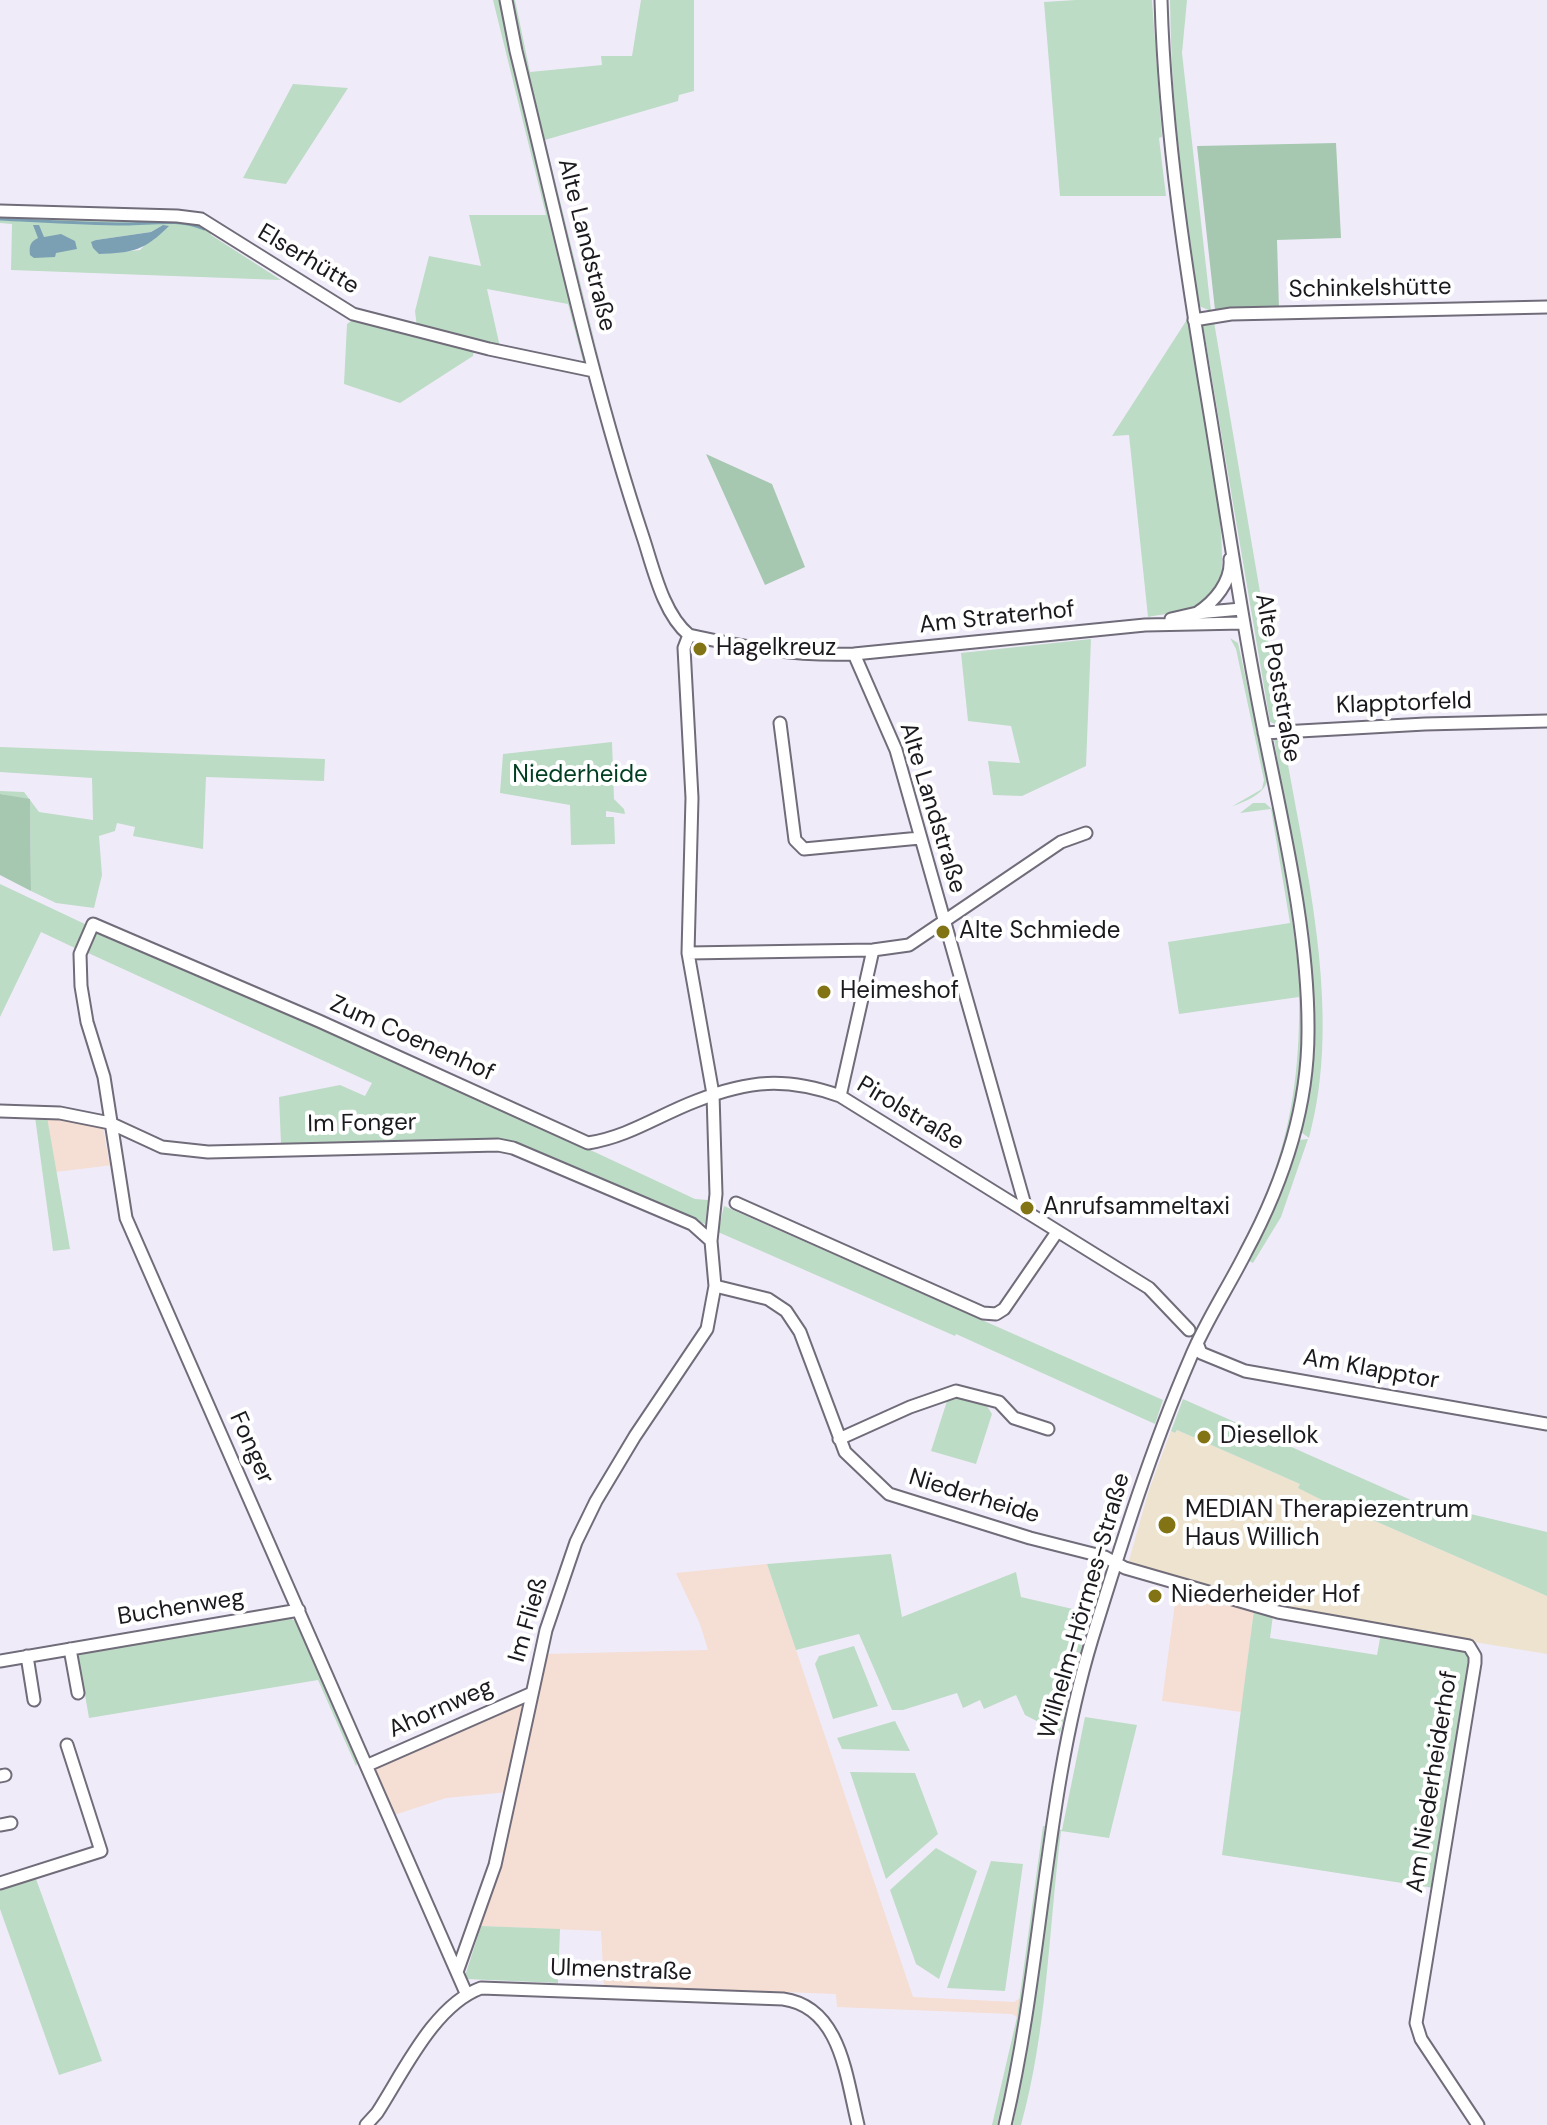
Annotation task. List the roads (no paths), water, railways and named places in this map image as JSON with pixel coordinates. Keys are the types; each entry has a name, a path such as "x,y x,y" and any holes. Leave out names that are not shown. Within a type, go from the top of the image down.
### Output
{"street":[{"name":"Alte Landstraße","path":"506,0 594,371 629,493 668,606 682,630 689,635"},
{"name":"Alte Poststraße","path":"1161,0 1170,144 1194,320 1243,623 1300,930 1308,1032 1303,1087 1293,1138 1274,1196 1197,1343"},
{"name":"Elserhütte","path":"0,211 201,219 353,314 489,349 594,371"},
{"name":"Schinkelshütte","path":"1194,320 1231,314 1547,307"},
{"path":"1197,613 1215,601 1231,567 1228,527"},
{"name":"Am Straterhof","path":"1145,625 1197,613 1241,609"},
{"name":"Am Straterhof","path":"854,654 1145,625 1243,623"},
{"path":"715,1286 711,1241 716,1194 713,1094 688,953 692,798 684,648 689,635 782,653 854,654"},
{"name":"Alte Landstraße","path":"854,654 896,750 1027,1212"},
{"name":"Klapptorfeld","path":"1264,733 1547,721"},
{"path":"780,723 795,840 804,849 920,838"},
{"path":"688,953 873,950 909,945 1061,842 1086,833"},
{"name":"Zum Coenenhof","path":"93,924 319,1021 588,1143 632,1131 713,1094"},
{"name":"Fonger","path":"93,924 80,954 81,986 87,1022 104,1077 126,1218 457,1972"},
{"path":"840,1096 873,950"},
{"name":"Pirolstraße","path":"713,1094 758,1084 787,1082 840,1096 1027,1212"},
{"name":"Im Fonger","path":"0,1111 60,1113 110,1123 162,1147 208,1152 498,1145 513,1148 692,1224 711,1241"},
{"path":"736,1203 983,1313 996,1314 1004,1309 1057,1232"},
{"path":"1027,1212 1149,1288 1189,1330"},
{"name":"Niederheide","path":"715,1286 768,1299 786,1311 800,1332 845,1452 889,1494 1117,1563"},
{"name":"Im Fließ","path":"457,1972 495,1865 546,1630 576,1542 596,1501 635,1436 707,1329 715,1286"},
{"name":"Am Klapptor","path":"1197,1343 1201,1353 1245,1371 1547,1424"},
{"name":"Wilhelm-Hörmes-Straße","path":"1005,2125 1028,2010 1060,1770 1086,1660 1158,1441 1197,1343"},
{"path":"839,1439 910,1407 956,1391 999,1402 1014,1418 1048,1429"},
{"name":"Am Niederheiderhof","path":"1117,1563 1125,1568 1278,1612 1462,1643 1474,1652 1475,1663 1416,2023 1421,2039 1478,2125"},
{"name":"Buchenweg","path":"0,1661 299,1610"},
{"path":"70,1649 78,1693"},
{"path":"27,1656 34,1700"},
{"name":"Ahornweg","path":"368,1765 532,1693"},
{"path":"0,1883 101,1851 67,1745"},
{"path":"366,2125 437,2021 466,1993 457,1972"},
{"name":"Ulmenstraße","path":"466,1993 481,1988 783,1999 803,2004 817,2013 834,2038 858,2125"}],"water":[{"path":"33,225 39,225 44,237 61,234 75,241 77,249 56,253 55,257 34,258 30,255 30,247 38,238"},
{"path":"163,225 169,226 153,240 130,251 99,254 91,242 151,232"}],"waterway":[{"path":"0,219 109,224 175,223 204,229"}],"place":[{"name":"Hagelkreuz","path":"700,649"},
{"name":"Alte Schmiede","path":"943,932"},
{"name":"Heimeshof","path":"824,992"},
{"name":"Anrufsammeltaxi","path":"1027,1208"},
{"name":"Diesellok","path":"1204,1437"},
{"name":"MEDIAN Therapiezentrum Haus Willich","path":"1167,1525"},
{"name":"Niederheider Hof","path":"1155,1596"}]}
